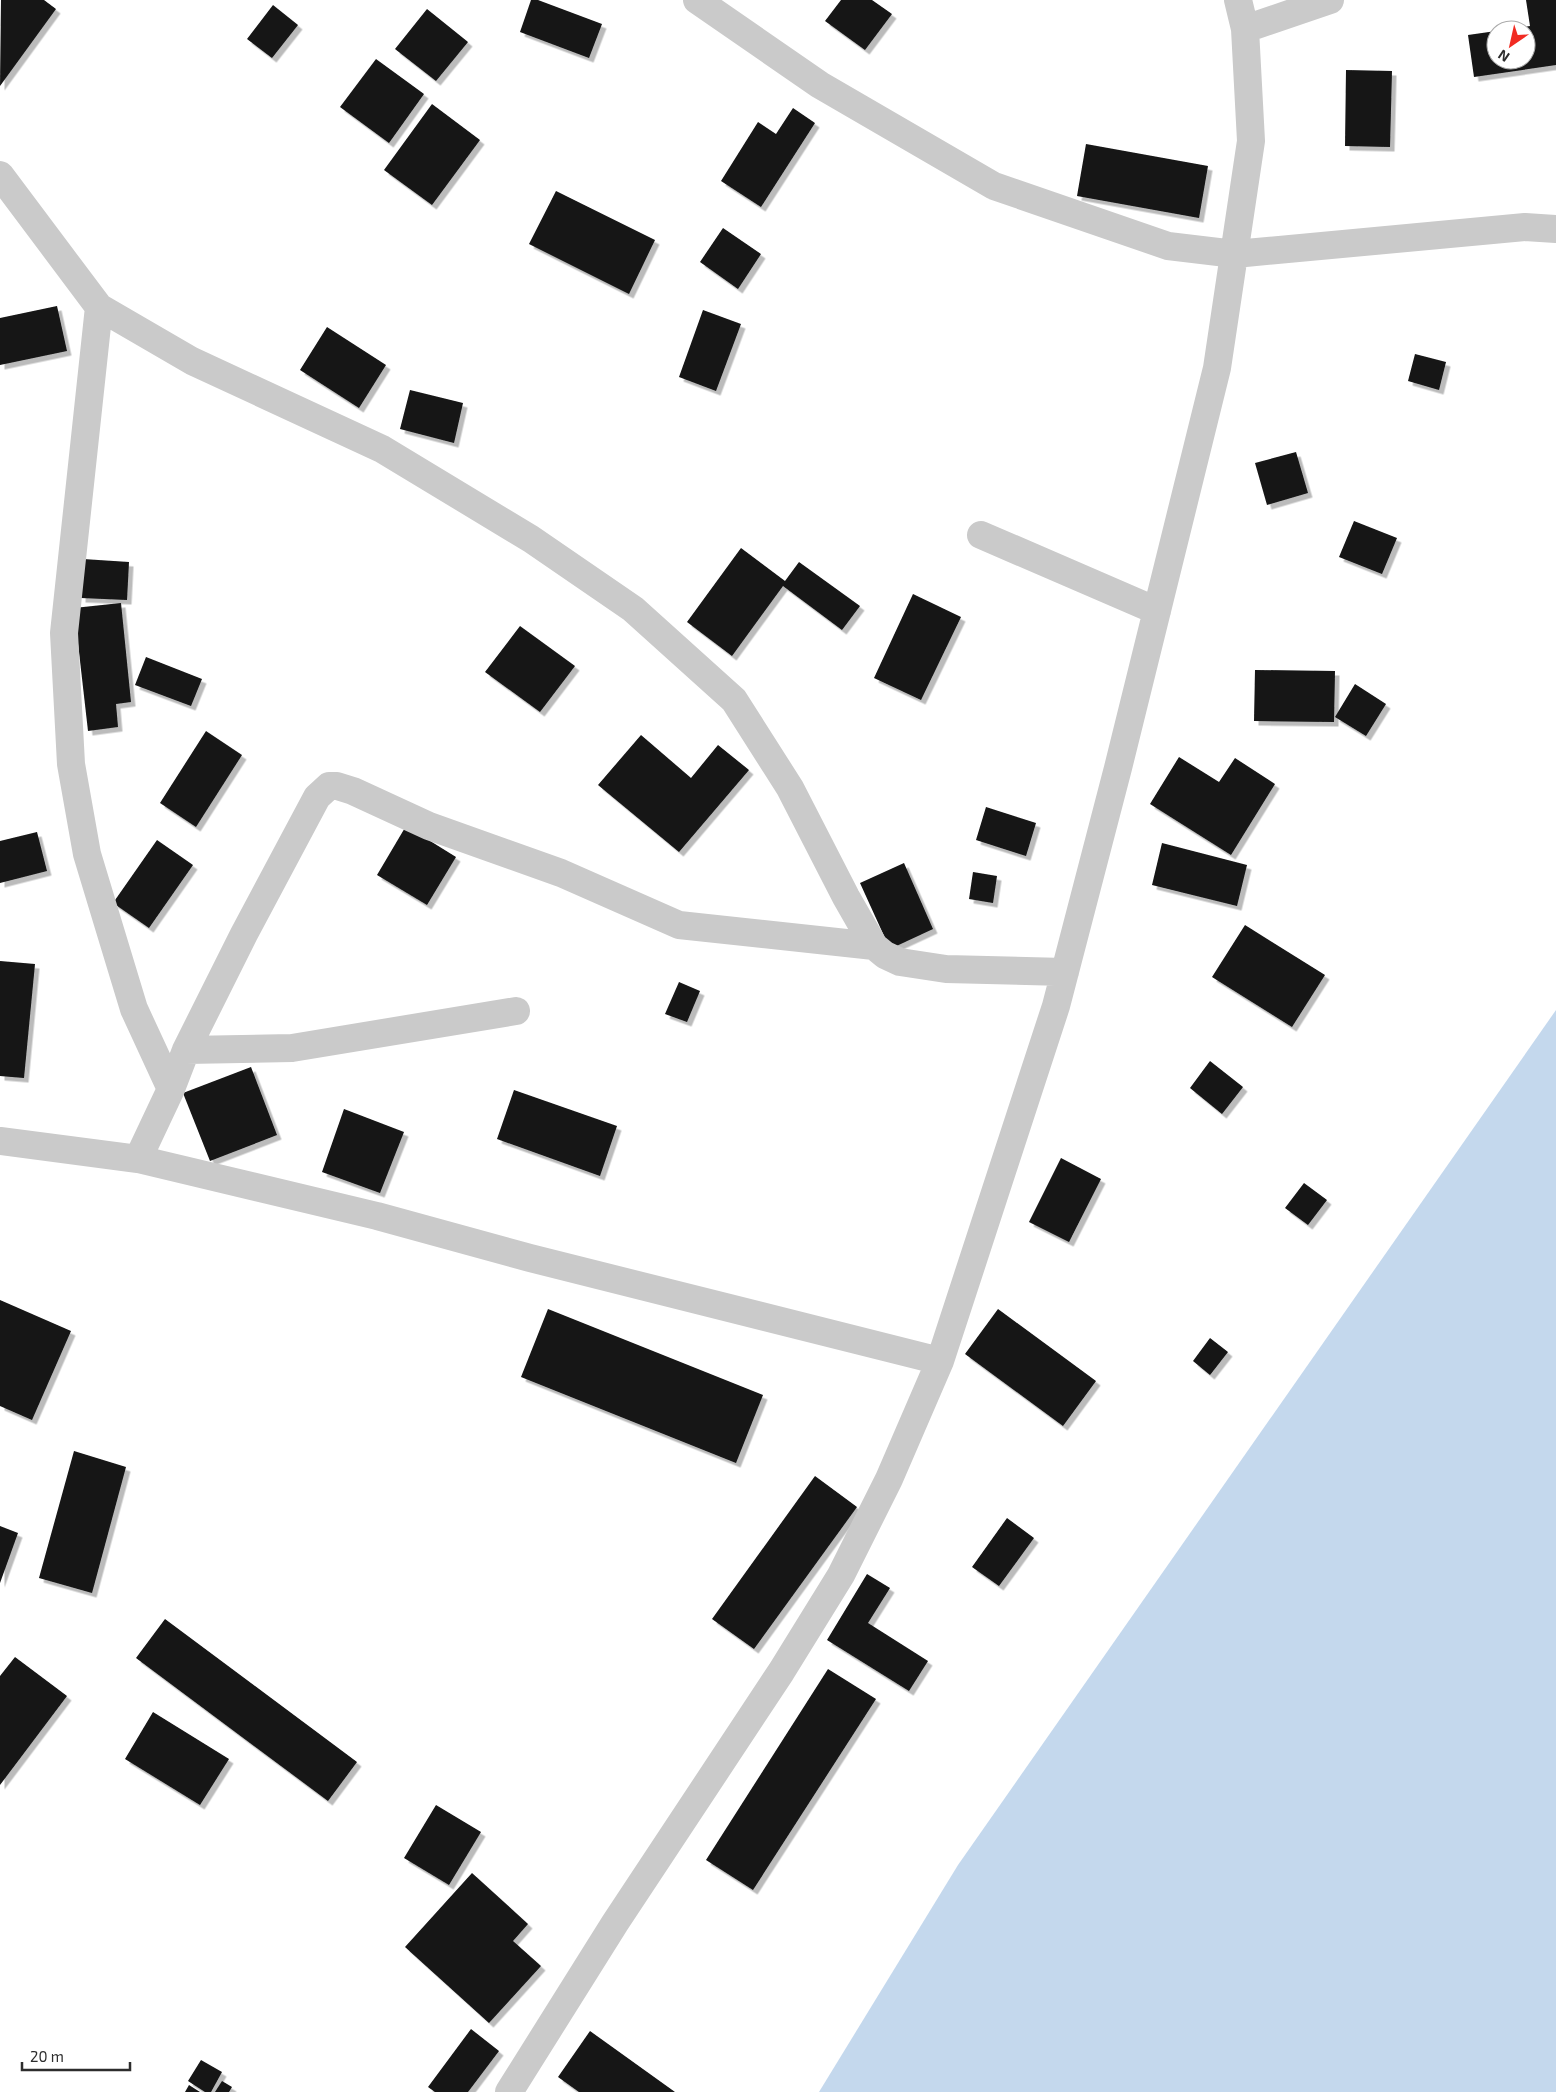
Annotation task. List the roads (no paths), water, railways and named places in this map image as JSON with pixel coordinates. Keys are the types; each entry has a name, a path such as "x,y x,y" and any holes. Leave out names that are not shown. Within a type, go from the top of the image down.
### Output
{"street":[{"path":"696,0 820,85 994,186 1168,246 1235,254 1525,227 1556,229"},
{"path":"509,2092 615,1924 781,1672 841,1575 888,1480 940,1361 1066,972 1217,368 1251,141 1245,29 1238,0"},
{"path":"1245,29 1330,0"},
{"path":"0,174 99,307 192,361 382,449 531,539 633,609 734,700 790,788 846,897 874,946 885,955 900,962 946,969 1066,972"},
{"path":"99,307 64,633 71,764 87,854 134,1009 171,1089"},
{"path":"981,535 1157,611"},
{"path":"138,1159 171,1089 186,1050 244,934 317,797 329,786 337,786 353,791 429,826 561,873 679,925 874,946"},
{"path":"186,1050 292,1048 516,1011"},
{"path":"0,1141 138,1159 377,1216 530,1258 940,1361"}],"water":[{"path":"1556,1010 1556,2092 819,2092 958,1865"}]}
